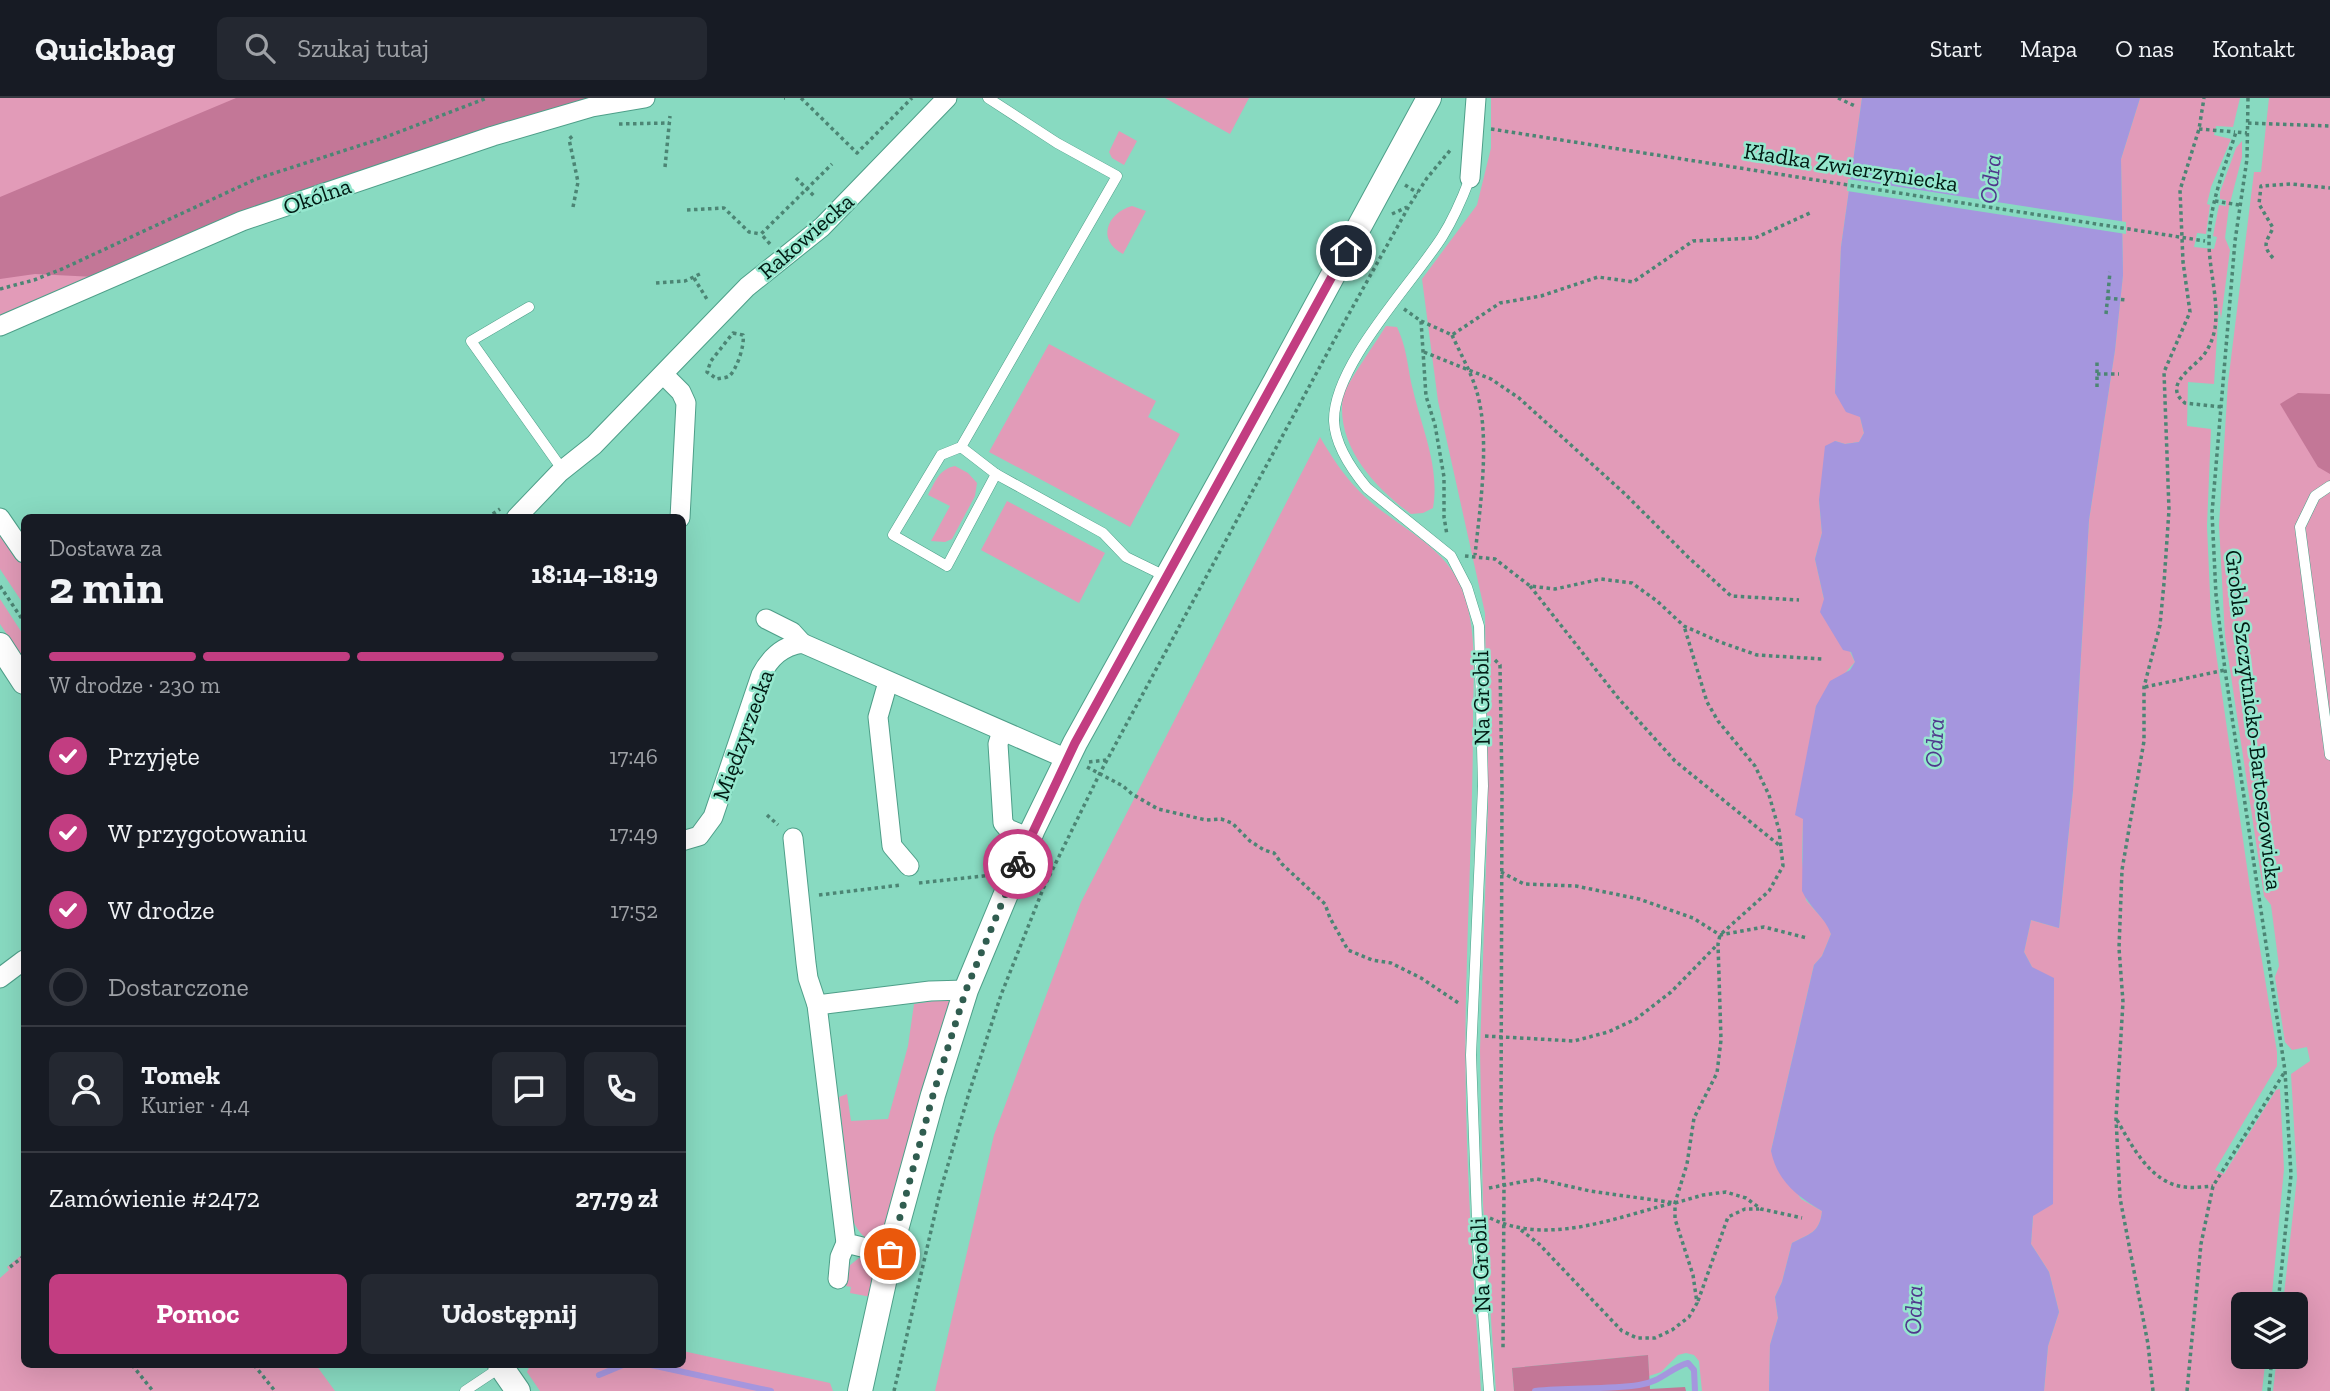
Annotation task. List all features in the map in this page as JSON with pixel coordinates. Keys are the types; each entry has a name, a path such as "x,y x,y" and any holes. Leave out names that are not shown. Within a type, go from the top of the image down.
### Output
{"street":[{"name":"Okólna","path":"0,326 242,221 493,136 593,107 645,98"},
{"name":"Rakowiecka","path":"520,514 562,469 594,445 747,287 822,227 947,98"},
{"path":"860,1391 890,1254 933,1095 966,990 1030,838 1067,759 1429,98"},
{"name":"Na Grobli","path":"1470,178 1482,131 1476,98"},
{"path":"664,374 681,392 686,403 680,514"},
{"path":"0,518 21,549"},
{"path":"766,619 792,632 802,643 1067,759"},
{"name":"Międzyrzecka","path":"686,840 699,836 713,817 766,665 779,652 791,645 802,643"},
{"path":"0,645 21,677"},
{"path":"888,682 878,717 892,846 909,866"},
{"path":"1002,731 998,744 1003,823 1008,829 1030,838"},
{"path":"793,838 807,970 817,1005 846,1244 840,1257 838,1279"},
{"path":"0,978 21,962"},
{"path":"817,1005 930,991 966,990"},
{"path":"846,1244 890,1254"},
{"path":"503,1368 518,1391"}],"lane":[{"path":"988,98 1057,143 1117,176 961,447 941,455 893,535 947,566 996,474"},
{"name":"Na Grobli","path":"1470,178 1458,208 1441,238 1394,301 1345,377 1338,394 1334,422 1346,456 1367,488 1451,556 1467,587 1479,626 1483,786 1471,1055 1477,1212 1489,1391"},
{"path":"528,307 471,341 562,469"},
{"path":"961,447 996,474 1103,533 1126,557 1167,577"},
{"path":"2330,486 2315,496 2300,527 2330,755"},
{"path":"466,1391 499,1368"}],"path":[{"path":"0,289 62,269 256,179 383,138 487,98"},
{"path":"801,98 857,153 912,98"},
{"path":"1838,98 1855,106"},
{"path":"2153,1391 2148,1344 2120,1199 2116,1118 2123,1002 2119,948 2122,870 2144,741 2144,687 2160,625 2169,510 2164,372 2190,312 2183,261 2180,190 2199,129 2204,98"},
{"name":"Grobla Szczytnicko-Bartoszowicka","path":"2248,98 2247,159 2239,205 2212,513 2216,595 2225,670 2285,1071 2291,1175 2279,1292"},
{"path":"665,167 670,116"},
{"path":"619,124 669,123"},
{"path":"2248,123 2330,126"},
{"path":"2199,129 2248,134"},
{"path":"894,1391 940,1192 968,1093 1001,995 1043,889 1100,773 1409,206 1427,178 1461,137 1482,131"},
{"name":"Kładka Zwierzyniecka","path":"1482,131 2206,241"},
{"path":"573,207 578,183 569,139 570,136 582,132"},
{"path":"2221,407 2185,403 2176,390 2179,380 2204,355 2215,327 2216,314 2206,241 2236,132"},
{"path":"761,234 832,164"},
{"path":"796,178 815,197"},
{"path":"1404,184 1418,193"},
{"path":"2273,258 2265,247 2265,240 2273,228 2259,204 2261,186 2291,184 2330,188"},
{"path":"2215,201 2239,205"},
{"path":"687,210 724,208 749,232 761,234 770,244"},
{"path":"1452,335 1500,303 1541,296 1598,277 1633,282 1693,241 1755,238 1812,212"},
{"path":"2106,314 2109,272"},
{"path":"656,282 685,281 702,273"},
{"path":"694,277 709,303"},
{"path":"2107,298 2127,300"},
{"path":"1394,301 1421,321 1452,335 1477,390 1482,488 1475,555"},
{"path":"1421,321 1424,352 1422,369 1444,477 1444,517 1451,556 1475,555 1495,559 1530,586 1619,699 1675,761 1781,847"},
{"path":"733,333 743,335 745,342 732,373 728,377 717,379 707,372 711,361 727,338 733,333"},
{"path":"1424,352 1467,367 1519,398 1625,494 1688,558 1731,596 1799,600"},
{"path":"2097,360 2097,387"},
{"path":"2097,374 2119,374"},
{"path":"492,514 495,511"},
{"path":"1530,586 1555,589 1601,579 1632,583 1684,626 1757,655 1822,659"},
{"path":"0,586 21,618"},
{"path":"1684,626 1707,702 1718,721 1755,766 1769,795 1779,830 1783,866 1769,891 1720,935 1718,944 1721,1040 1717,1073 1695,1118 1687,1164 1675,1203 1675,1219 1693,1275 1697,1303"},
{"path":"1480,648 1500,664 1503,1353"},
{"path":"2144,687 2225,670"},
{"path":"1100,773 1158,809 1232,823 1250,841 1274,853 1282,864 1319,897 1348,950 1391,963 1474,1011"},
{"path":"1480,862 1524,884 1576,886 1639,899 1693,918 1720,935 1764,927 1807,938"},
{"path":"1473,1036 1500,1035 1574,1041 1608,1031 1636,1019 1671,992 1718,944"},
{"path":"2187,1391 2201,1244 2213,1186 2285,1071"},
{"path":"2116,1118 2135,1152 2156,1175 2182,1187 2213,1186"},
{"path":"1477,1191 1537,1179 1590,1191 1675,1203"},
{"path":"1477,1212 1504,1225 1544,1232 1573,1228 1703,1195 1726,1192 1745,1198 1761,1209"},
{"path":"1521,1230 1539,1244 1622,1331 1637,1338 1655,1338 1672,1330 1689,1317 1697,1303 1728,1217 1745,1209 1761,1209 1802,1218"},
{"path":"10,1268 21,1258"},
{"path":"134,1368 153,1391"},
{"path":"256,1368 275,1391"},
{"path":"2269,1391 2271,1369"}],"shaded area":[{"path":"0,98 604,98 0,318"},
{"path":"236,98 604,98 95,277 35,274 0,279 0,197"},
{"path":"1165,98 1249,98 1230,134"},
{"path":"1491,98 1862,98 1841,247 1835,393 1860,417 1864,433 1859,442 1845,444 1835,441 1819,500 1822,533 1815,559 1824,599 1855,662 1816,706 1803,819 1802,859 1806,900 1828,925 1831,934 1822,956 1814,965 1771,1151 1801,1199 1822,1211 1816,1228 1792,1243 1782,1282 1775,1297 1778,1318 1770,1345 1769,1391 1702,1391 1699,1361 1694,1355 1686,1353 1678,1355 1661,1372 1649,1376 1648,1355 1512,1368 1514,1391 1496,1391 1483,1204 1480,1051 1488,804 1485,613 1438,401 1422,279 1477,205 1491,148"},
{"path":"2140,98 2240,98 2233,127 2216,126 2214,135 2231,139 2211,187 2207,204 2210,205 2206,234 2197,233 2194,247 2214,249 2217,237 2213,236 2219,205 2226,206 2226,200 2220,199 2220,192 2236,148 2242,141 2242,157 2229,207 2225,238 2230,250 2221,319 2219,305 2214,384 2188,382 2187,426 2211,429 2207,526 2211,618 2277,1052 2277,1066 2215,1170 2224,1174 2276,1090 2280,1089 2284,1169 2272,1292 2231,1292 2231,1369 2265,1369 2262,1391 2044,1391 2048,1346 2059,1312 2049,1272 2031,1244 2032,967 2024,952 2031,920 2059,928 2073,790 2089,520 2115,350 2123,275 2121,159"},
{"path":"2269,98 2330,98 2330,1391 2273,1391 2276,1369 2308,1369 2308,1292 2284,1292 2297,1177 2291,1074 2310,1061 2307,1047 2292,1050 2285,1042 2275,977 2279,966 2271,905 2264,896 2225,636 2219,525 2228,383 2254,172 2261,172"},
{"path":"1119,131 1137,141 1124,165 1112,158 1109,152"},
{"path":"1132,206 1146,211 1123,254 1110,242 1108,227 1116,214"},
{"path":"1386,326 1397,327 1401,336 1432,463 1435,493 1433,508 1423,513 1411,514 1384,491 1360,464 1345,431 1343,396"},
{"path":"1049,344 1156,401 1148,417 1180,434 1130,527 989,452"},
{"path":"2298,393 2330,394 2330,474 2318,467 2280,404"},
{"path":"1320,437 1338,466 1360,492 1430,547 1454,573 1467,605 1473,637 1466,1094 1481,1391 935,1391 994,1135 1081,902"},
{"path":"955,466 968,473 977,483 975,496 952,539 945,542 931,541 950,506 928,495 941,473"},
{"path":"1007,501 1105,553 1079,603 981,550"},
{"path":"0,531 21,562 21,600 0,569"},
{"path":"0,599 21,631 21,656 0,624"},
{"path":"948,999 953,1004 885,1237 870,1240 862,1235 853,1221 839,1097 847,1094 851,1121 888,1119 908,1046 914,1004"},
{"path":"21,1255 21,1368 318,1368 335,1391 0,1391 0,1278 9,1270 7,1267"},
{"path":"859,1258 874,1258 878,1266 871,1297 850,1293 851,1287 846,1286 849,1266"},
{"path":"686,1352 830,1383 833,1391 540,1391 527,1372 529,1368 686,1368"},
{"path":"1648,1355 1650,1389 1685,1387 1686,1391 1514,1391 1512,1368"}],"water":[{"name":"Odra","path":"1862,98 2140,98 2121,159 2123,275 2115,350 2089,520 2073,790 2059,928 2031,920 2024,952 2032,967 2054,978 2053,1204 2033,1216 2031,1244 2049,1272 2059,1312 2048,1346 2044,1391 1769,1391 1770,1345 1778,1318 1775,1297 1782,1282 1792,1243 1816,1228 1822,1211 1789,1187 1778,1171 1771,1151 1814,965 1822,956 1831,934 1802,891 1803,819 1795,815 1816,706 1830,681 1850,670 1855,662 1851,652 1843,650 1820,612 1824,599 1815,559 1822,533 1819,500 1825,446 1835,441 1845,444 1859,442 1864,433 1860,417 1846,412 1835,393 1841,247"}],"pier":[{"path":"1848,179 2126,222 2126,234 1847,191"}],"waterway":[{"path":"1535,1391 1639,1385 1688,1363 1694,1370 1695,1391"},
{"path":"599,1375 616,1368"},
{"path":"665,1368 771,1391"}],"way so far":[{"path":"890,1254 933,1095 966,990 1018,864"}],"route":[{"path":"1018,864 1075,743 1346,251"}]}
